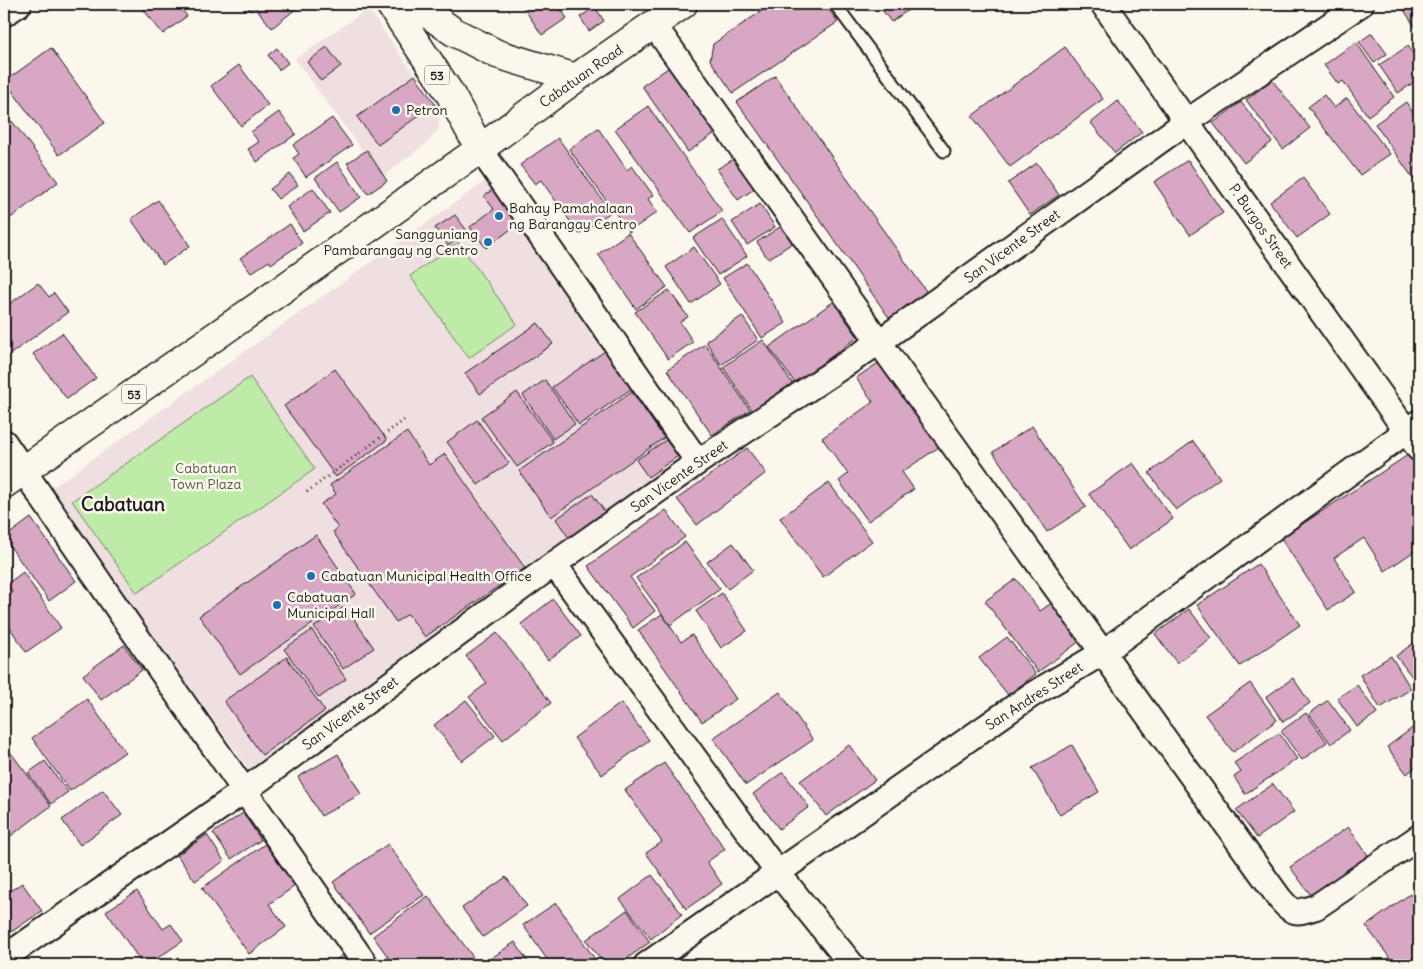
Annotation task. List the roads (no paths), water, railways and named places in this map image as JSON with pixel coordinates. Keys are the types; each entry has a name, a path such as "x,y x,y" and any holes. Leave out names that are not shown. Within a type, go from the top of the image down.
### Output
{"highway":[{"name":"53","path":"14,477 480,149 448,92 390,4"},
{"path":"414,4 454,32 497,54 576,78"},
{"name":"Cabatuan Road","path":"480,149 576,78 683,4"}],"street":[{"path":"4,14 19,4"},
{"name":"P. Burgos Street","path":"1103,4 1186,122 1415,434"},
{"name":"San Vicente Street","path":"4,958 244,791 554,564 698,462 879,342 1186,122 1361,4"},
{"path":"654,25 1102,654 1289,909 1300,912 1316,907 1419,837"},
{"path":"480,149 698,462"},
{"name":"San Andres Street","path":"646,965 1030,696 1102,654 1415,434"},
{"path":"4,442 14,477 244,791 366,965"},
{"path":"554,564 778,873 852,965"}],"lane":[{"path":"835,4 944,151"}],"place":[{"name":"Petron","path":"396,110"},
{"name":"Bahay Pamahalaan ng Barangay Centro","path":"499,216"},
{"name":"Sangguniang Pambarangay ng Centro","path":"488,242"},
{"name":"Cabatuan Municipal Health Office","path":"311,576"},
{"name":"Cabatuan Municipal Hall","path":"277,605"}],"district":[{"name":"Cabatuan","path":"123,504"}],"park label":[{"name":"Cabatuan Town Plaza","path":"206,476"}]}
